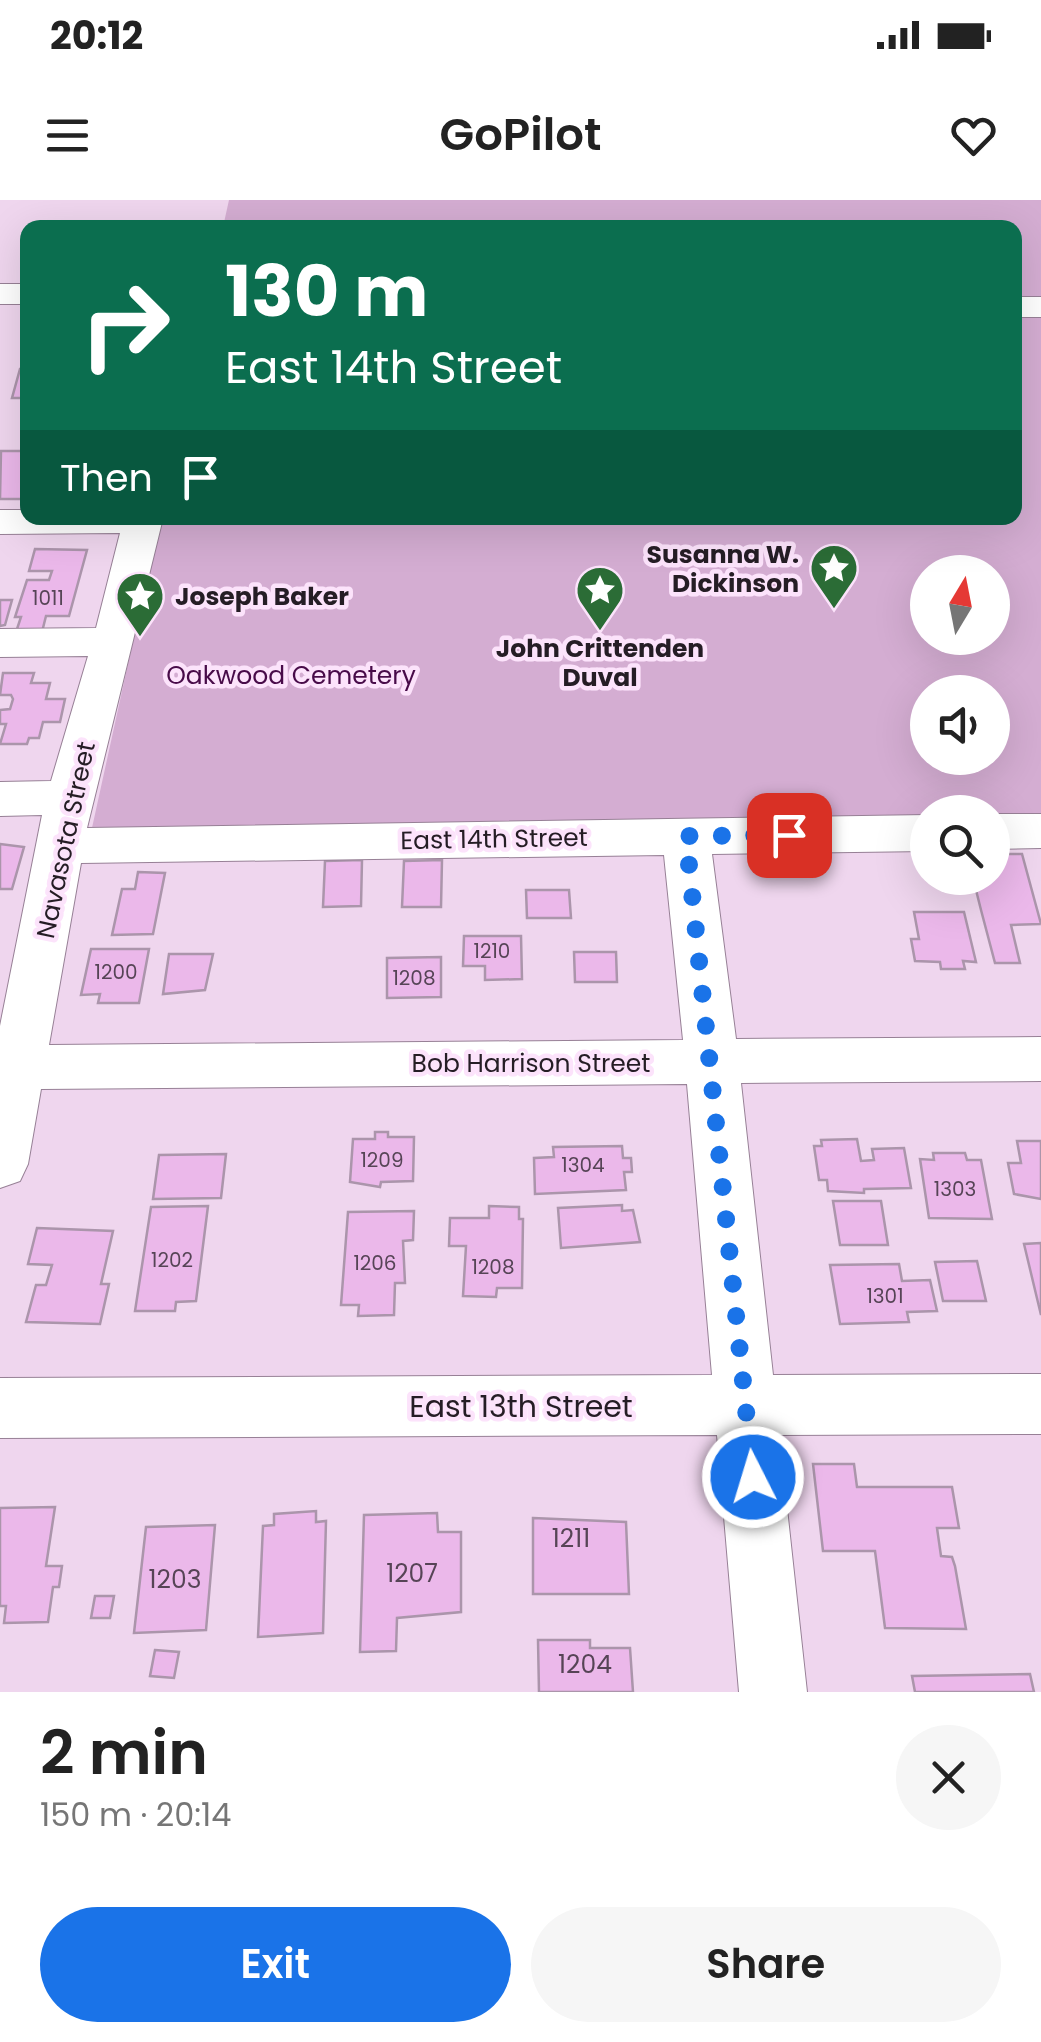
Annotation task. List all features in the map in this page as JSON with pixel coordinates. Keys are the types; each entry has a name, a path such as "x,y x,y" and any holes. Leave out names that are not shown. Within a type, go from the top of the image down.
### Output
{"street":[{"name":"Navasota Street","path":"0,1164 70,798 142,525"},
{"path":"0,642 114,642"},
{"path":"0,799 70,798"},
{"path":"1010,832 1041,831"},
{"name":"East 14th Street","path":"62,846 910,833"},
{"path":"686,836 712,1062 773,1692"},
{"name":"Bob Harrison Street","path":"21,1067 1041,1059"},
{"name":"East 13th Street","path":"0,1408 1041,1404"}],"green space":[{"name":"Oakwood Cemetery","path":"229,200 1041,200 1041,823 1010,824 1010,795 910,795 910,825 90,837 158,525 1022,525 1022,220 225,220"}],"building":[{"path":"20,369 20,398 12,398"},
{"path":"1,451 20,451 20,499 0,499"},
{"path":"35,549 87,550 69,616 46,616 42,632 16,632 21,617 15,617 27,580 49,580 52,571 29,571"},
{"path":"0,600 12,600 5,625 0,626"},
{"path":"3,673 34,673 31,683 50,683 46,699 65,699 60,722 43,722 39,738 29,738 27,744 0,744 6,724 0,724 0,710 10,709 13,699 11,695 0,695"},
{"path":"0,844 24,847 12,889 0,889"},
{"path":"1010,854 1022,854 1041,924 1011,925 1020,963 995,963 977,895 1010,895"},
{"path":"362,860 361,906 323,907 325,861"},
{"path":"442,860 441,907 402,907 404,861"},
{"path":"138,872 165,873 153,934 112,935 122,889 135,889"},
{"path":"526,890 569,890 571,918 527,918"},
{"path":"914,912 964,912 976,962 963,961 965,969 941,969 940,962 915,961 911,939 919,939"},
{"path":"464,936 521,936 522,979 485,980 485,966 463,966"},
{"path":"91,949 149,949 139,1003 98,1003 100,994 81,995"},
{"path":"574,952 616,952 617,982 575,982"},
{"path":"169,954 213,954 205,990 163,994"},
{"path":"441,957 441,997 387,998 387,958"},
{"path":"375,1132 388,1132 388,1137 414,1137 413,1181 381,1182 380,1187 350,1182 353,1139 375,1139"},
{"path":"857,1139 861,1161 874,1160 872,1149 904,1148 911,1188 864,1189 864,1193 828,1191 827,1180 819,1180 814,1146 822,1146 821,1140"},
{"path":"1017,1141 1041,1141 1041,1199 1014,1194 1008,1163 1021,1163"},
{"path":"622,1146 623,1158 631,1158 632,1172 624,1172 626,1190 535,1194 534,1158 554,1157 553,1147"},
{"path":"933,1153 965,1153 967,1160 981,1160 992,1219 929,1218 920,1159 934,1160"},
{"path":"226,1154 221,1198 153,1199 159,1155"},
{"path":"833,1201 881,1201 888,1245 840,1245"},
{"path":"622,1205 622,1211 633,1210 640,1242 561,1248 558,1208"},
{"path":"208,1206 196,1301 176,1302 175,1311 135,1311 151,1207"},
{"path":"489,1206 519,1207 519,1219 523,1219 522,1288 497,1288 496,1297 463,1296 466,1246 449,1246 450,1218 489,1218"},
{"path":"414,1211 413,1240 403,1241 405,1283 395,1283 394,1315 358,1316 359,1305 341,1305 348,1212"},
{"path":"37,1228 113,1231 101,1284 109,1284 100,1324 26,1322 36,1285 46,1285 52,1265 28,1264"},
{"path":"1041,1243 1041,1315 1024,1244"},
{"path":"977,1261 986,1301 943,1301 935,1262"},
{"path":"899,1264 902,1281 930,1280 937,1311 907,1312 909,1322 840,1324 830,1265"},
{"path":"813,1464 854,1464 857,1487 952,1487 959,1528 937,1528 941,1556 952,1557 955,1566 966,1629 885,1628 875,1551 823,1551"},
{"path":"55,1507 46,1566 62,1566 59,1587 53,1587 48,1622 4,1623 6,1606 0,1606 0,1508"},
{"path":"316,1511 316,1522 326,1521 323,1633 258,1637 263,1526 274,1525 274,1514"},
{"path":"437,1513 438,1532 461,1532 461,1612 397,1618 396,1651 360,1652 364,1515"},
{"path":"533,1518 626,1522 629,1594 533,1594"},
{"path":"215,1525 206,1630 134,1633 146,1527"},
{"path":"95,1596 114,1596 110,1618 91,1618"},
{"path":"538,1640 590,1640 590,1648 630,1648 633,1692 539,1692"},
{"path":"155,1650 179,1652 174,1678 150,1676"},
{"path":"1030,1674 1034,1692 915,1692 912,1676"}],"place":[{"name":"Susanna W. Dickinson","path":"834,610"},
{"name":"John Crittenden Duval","path":"600,632"},
{"name":"Joseph Baker","path":"140,638"}],"route":[{"path":"753,1477 686,836 789,835"}]}
